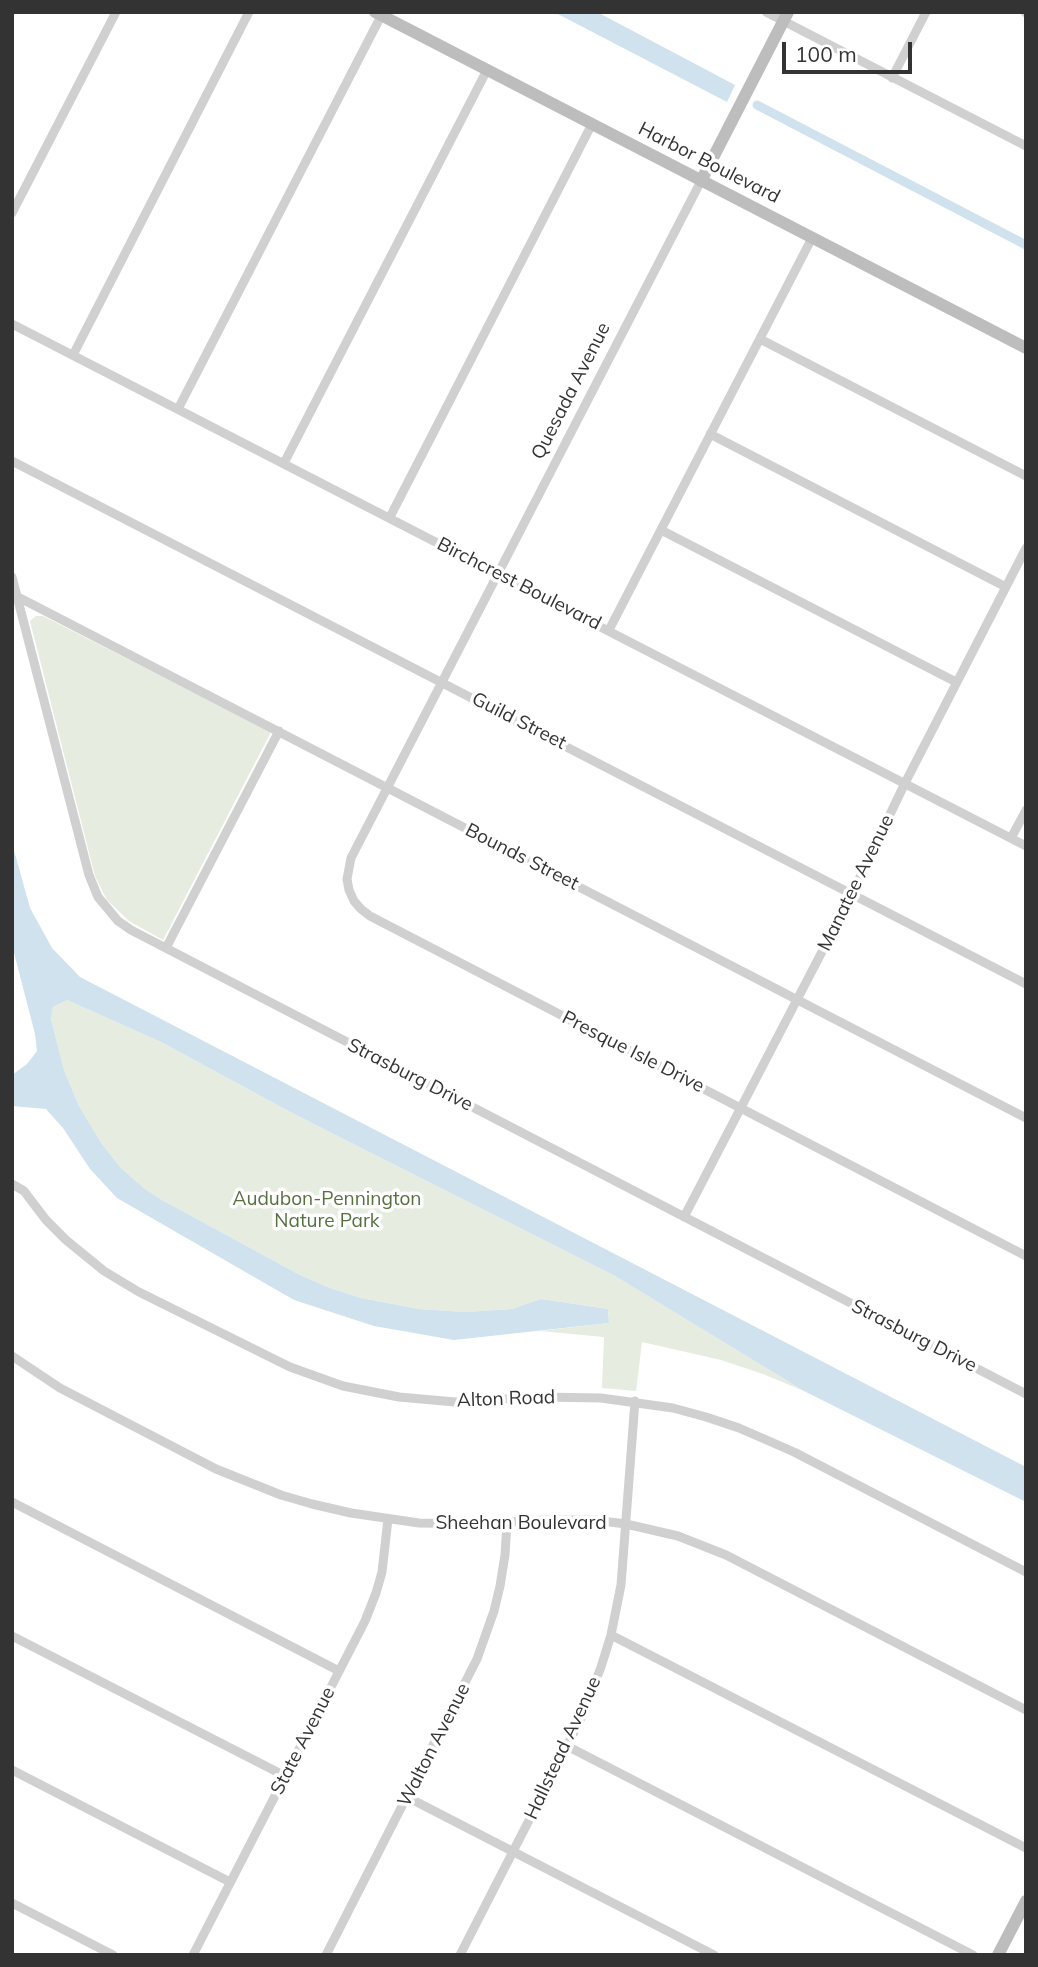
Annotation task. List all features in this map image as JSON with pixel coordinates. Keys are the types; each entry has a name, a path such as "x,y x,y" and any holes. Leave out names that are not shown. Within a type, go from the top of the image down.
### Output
{"street":[{"path":"12,213 116,12"},
{"path":"73,355 249,12"},
{"path":"766,12 786,17 892,78 1026,146"},
{"path":"892,78 926,12"},
{"path":"178,409 378,14"},
{"name":"Harbor Boulevard","path":"378,14 1026,348"},
{"name":"Quesada Avenue","path":"388,787 786,17"},
{"path":"284,463 487,70"},
{"path":"390,517 592,124"},
{"path":"609,630 812,237"},
{"name":"Birchcrest Boulevard","path":"12,324 1026,846"},
{"path":"760,338 1026,476"},
{"path":"710,434 1006,587"},
{"name":"Guild Street","path":"12,461 1026,984"},
{"path":"661,530 956,682"},
{"name":"Manatee Avenue","path":"684,1217 852,894 905,783 1026,548"},
{"name":"Strasburg Drive","path":"12,577 89,875 98,897 118,921 1026,1394"},
{"name":"Bounds Street","path":"18,597 1026,1118"},
{"path":"166,948 279,731"},
{"name":"Presque Isle Drive","path":"388,787 348,868 347,879 354,901 370,916 1026,1256"},
{"path":"1011,838 1026,810"},
{"name":"Alton Road","path":"12,1184 24,1191 65,1240 111,1275 260,1354 312,1376 375,1393 431,1401 480,1402 566,1397 635,1401 706,1417 771,1441 1026,1572"},
{"name":"Sheehan Boulevard","path":"12,1356 71,1394 225,1473 312,1504 388,1519 449,1524 568,1519 626,1524 678,1536 726,1555 1026,1710"},
{"name":"Hallstead Avenue","path":"460,1955 593,1691 611,1635 621,1585 635,1401"},
{"path":"12,1502 339,1671"},
{"name":"State Avenue","path":"193,1955 365,1621 376,1593 385,1555 388,1519"},
{"name":"Walton Avenue","path":"326,1955 469,1677 484,1642 500,1586 507,1523"},
{"path":"611,1635 1026,1848"},
{"path":"12,1636 285,1776"},
{"path":"567,1746 973,1955"},
{"path":"12,1770 230,1882"},
{"path":"407,1797 714,1955"},
{"path":"998,1955 1026,1901"},
{"path":"12,1903 113,1955"}],"green space":[{"path":"36,616 43,616 271,732 163,940 129,921 107,900 95,876 30,621"},
{"name":"Audubon-Pennington Nature Park","path":"67,1000 161,1042 294,1114 615,1276 804,1391 721,1360 642,1342 636,1391 602,1388 604,1337 540,1331 609,1323 608,1309 541,1299 512,1309 465,1312 419,1309 361,1298 300,1275 162,1200 121,1168 102,1144 79,1106 64,1070 51,1019 53,1007"}],"water":[{"path":"554,12 597,12 735,85 727,102"},
{"path":"12,843 30,908 52,948 80,977 1026,1467 1026,1502 804,1391 615,1276 294,1114 161,1042 67,1000 53,1007 51,1019 64,1070 79,1106 102,1144 121,1168 162,1200 300,1275 361,1298 419,1309 465,1312 512,1309 541,1299 608,1309 609,1323 454,1340 374,1326 294,1300 117,1198 90,1169 63,1128 46,1109 12,1106 12,1075 27,1064 37,1051 12,945"}],"waterway":[{"path":"757,105 1026,245"}]}
